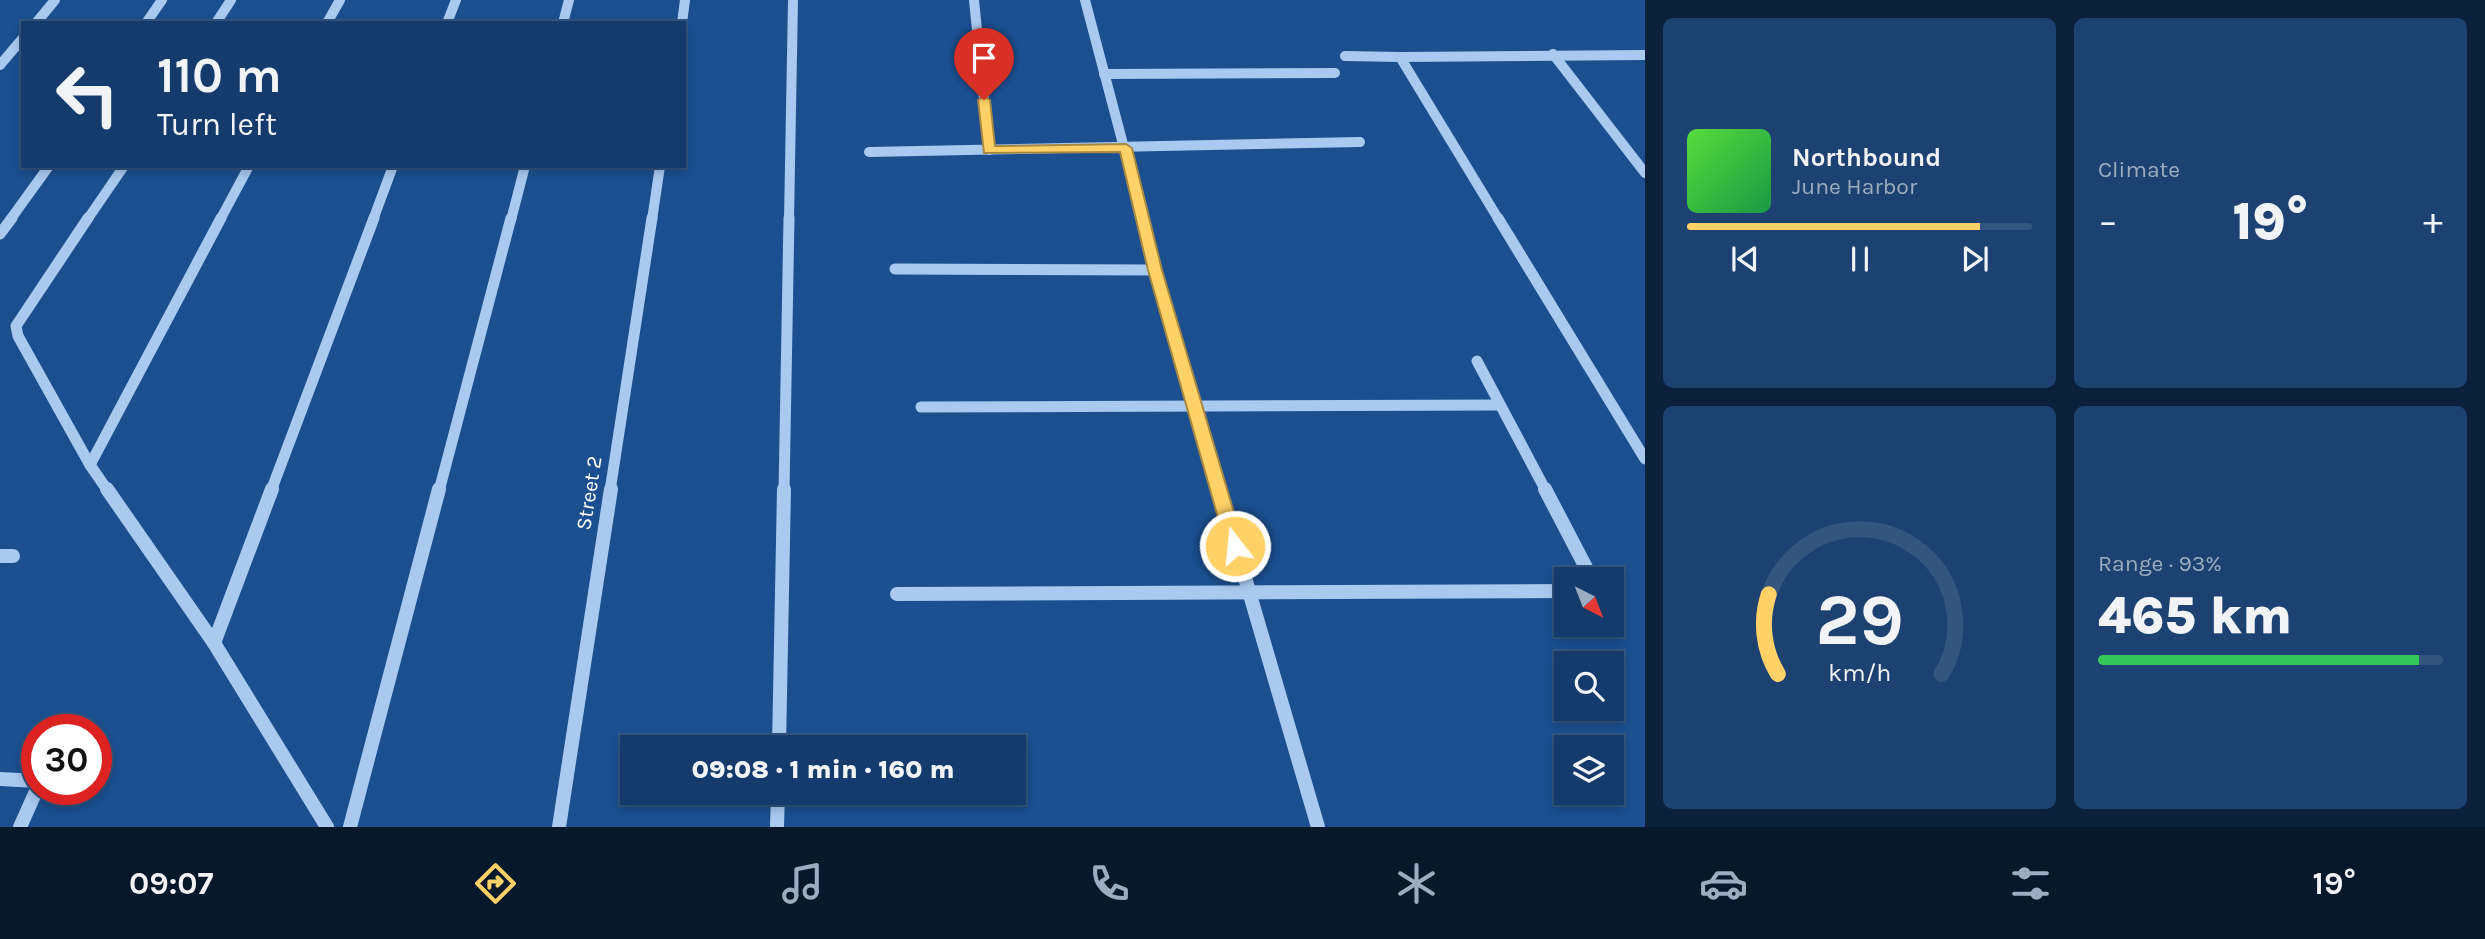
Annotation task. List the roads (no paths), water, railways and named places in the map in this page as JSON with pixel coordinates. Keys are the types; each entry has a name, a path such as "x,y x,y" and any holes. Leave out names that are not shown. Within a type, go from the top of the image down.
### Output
{"street":[{"path":"38,21 55,0"},
{"path":"147,21 162,0"},
{"path":"217,21 231,0"},
{"path":"328,21 340,0"},
{"path":"448,21 456,0"},
{"path":"564,21 569,0"},
{"path":"682,21 685,0"},
{"path":"779,735 793,0"},
{"path":"974,0 989,150"},
{"path":"1085,0 1193,405 1318,827"},
{"path":"0,65 21,40"},
{"path":"1553,54 1645,173"},
{"path":"1345,56 1645,55"},
{"path":"1400,57 1645,459"},
{"path":"1104,74 1335,74"},
{"path":"869,152 1360,142"},
{"path":"0,234 48,168"},
{"path":"123,168 16,326 18,336 90,465 214,643 327,827"},
{"path":"90,465 248,168"},
{"path":"214,643 392,168"},
{"path":"350,827 524,168"},
{"name":"Street 2","path":"559,827 660,168"},
{"path":"895,269 1155,270"},
{"path":"1477,361 1586,567"},
{"path":"921,407 1499,405"},
{"path":"897,594 1554,591"},
{"path":"0,779 21,780"},
{"path":"20,827 30,805"},
{"path":"777,827 778,805"}]}
